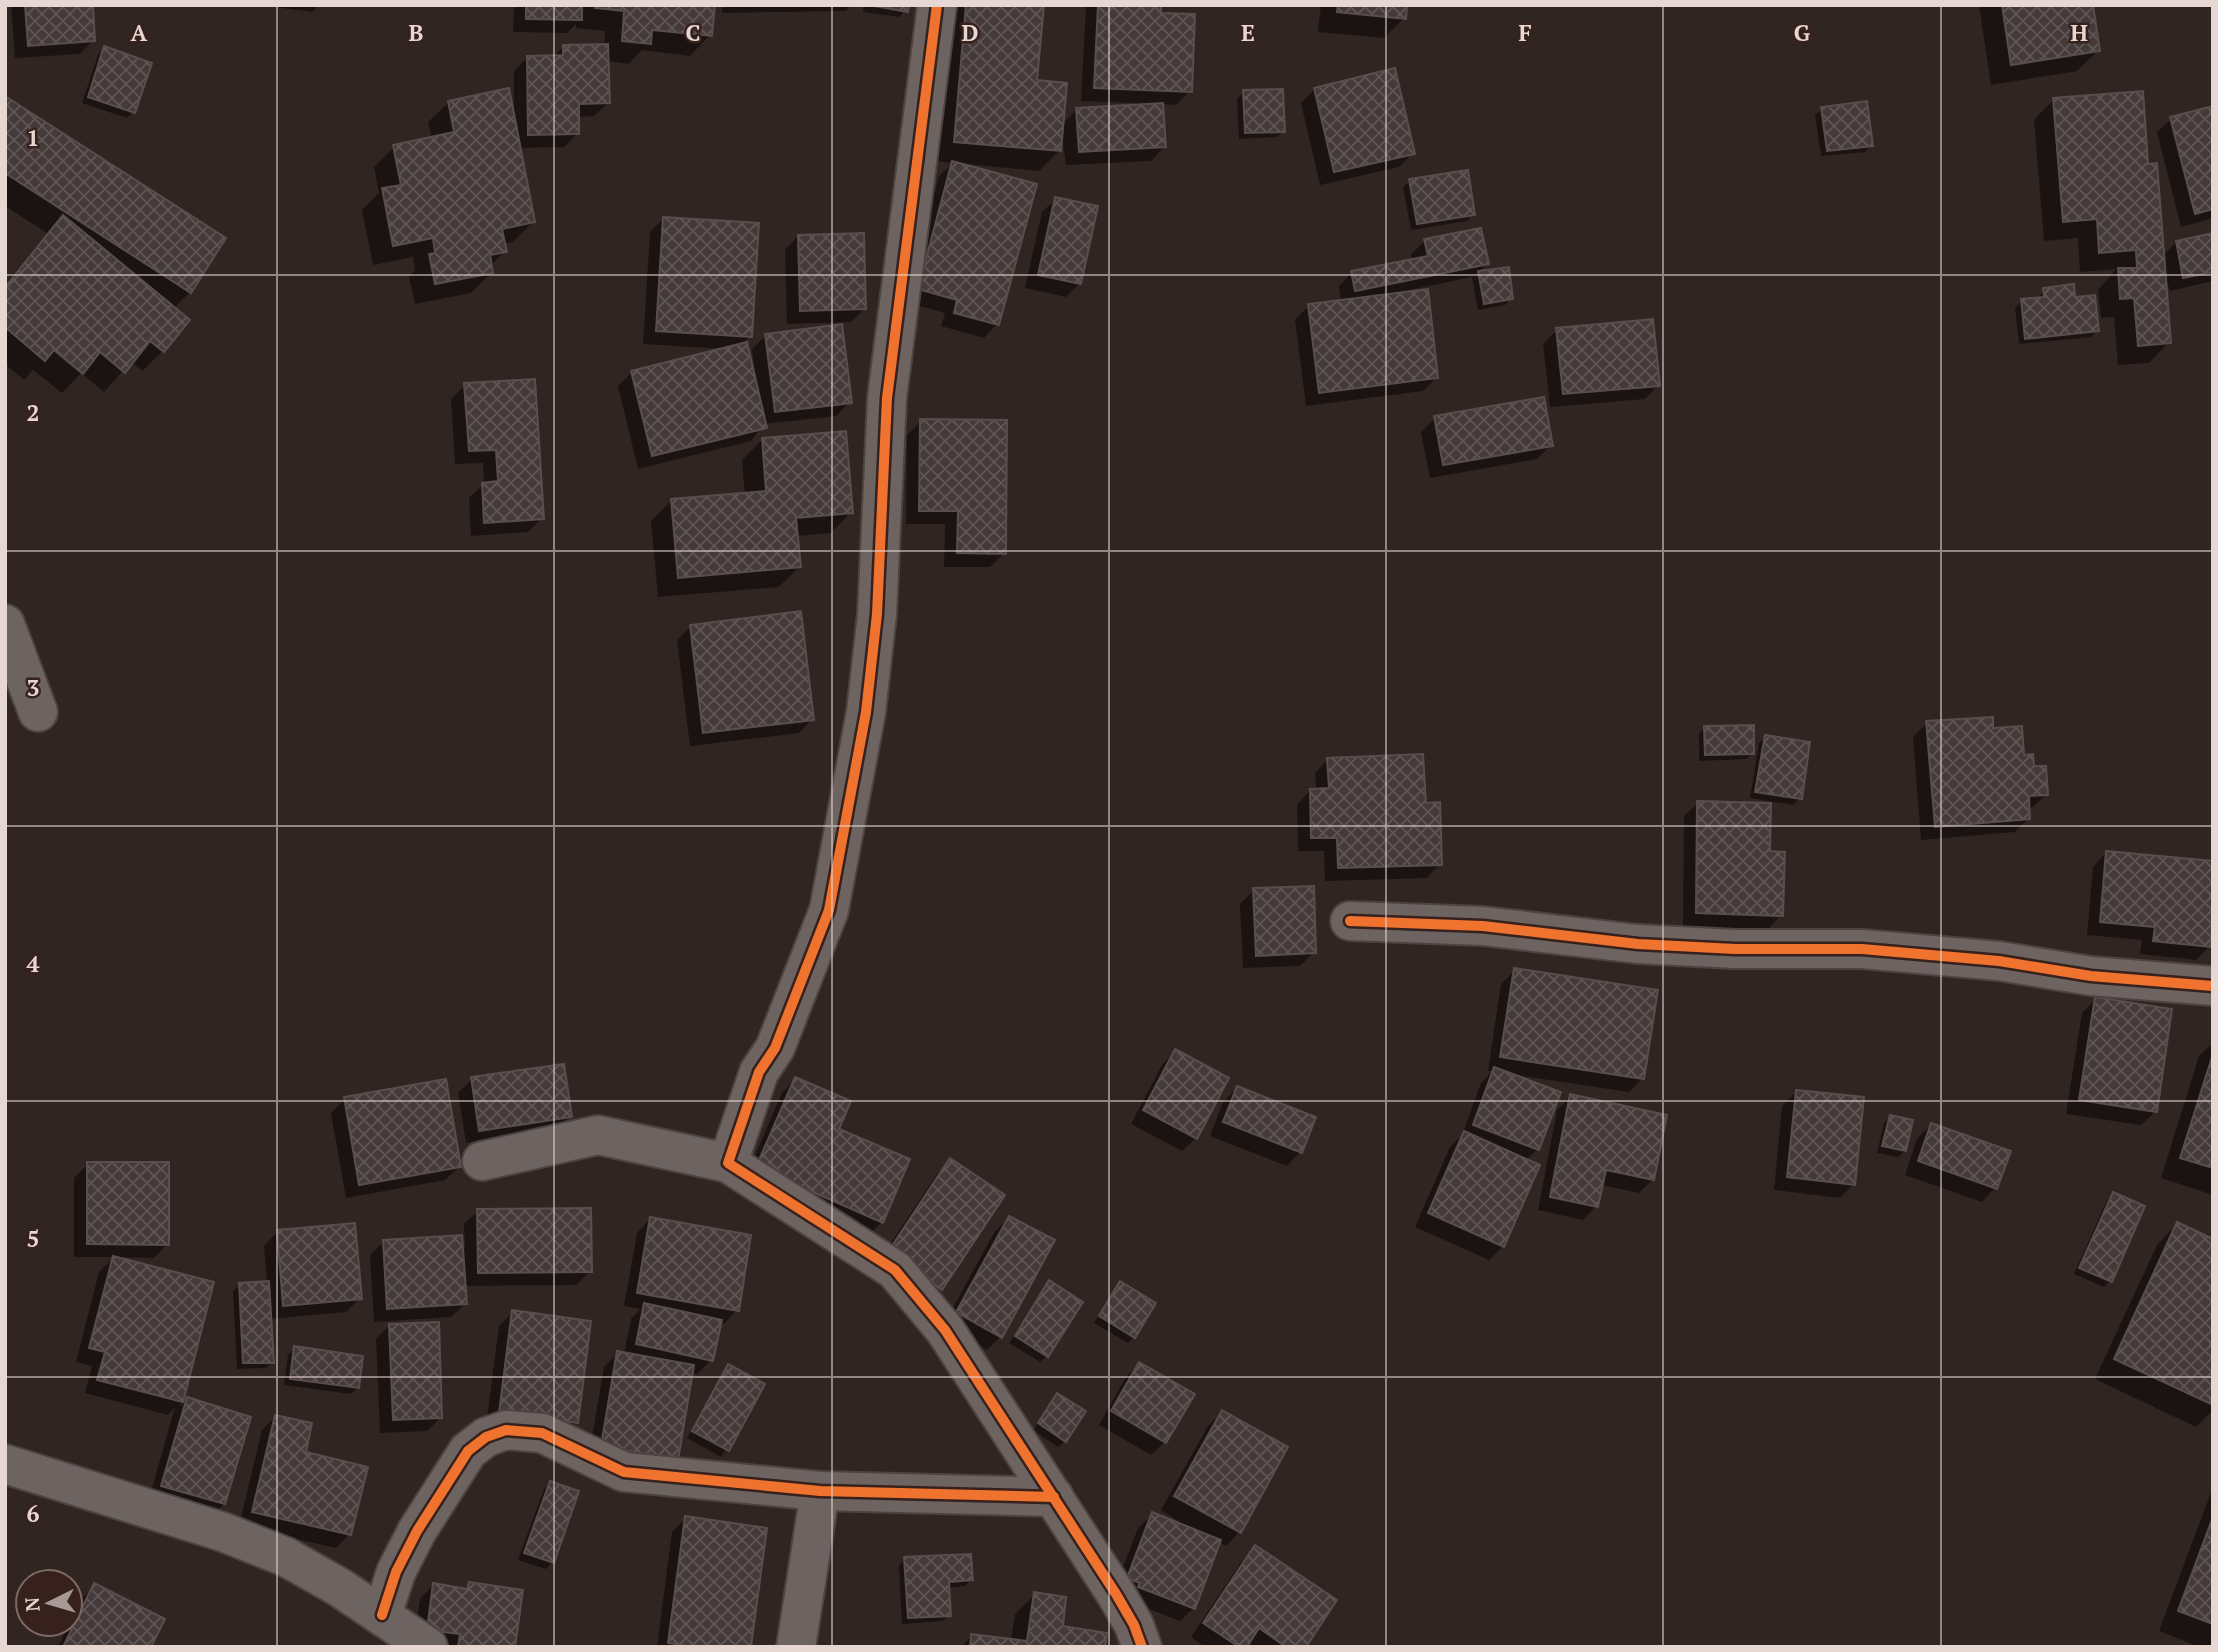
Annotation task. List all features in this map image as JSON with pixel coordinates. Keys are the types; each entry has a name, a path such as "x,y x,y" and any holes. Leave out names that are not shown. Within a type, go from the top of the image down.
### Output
{"street":[{"path":"728,1163 760,1072 775,1048 829,910 866,712 877,614 887,398 937,5"},
{"path":"5,624 38,712"},
{"path":"1350,921 1483,926 1638,944 1735,949 1861,949 1999,961 2091,976 2213,986"},
{"path":"482,1161 598,1135 728,1163 895,1270 945,1330 1122,1604 1142,1647"},
{"path":"382,1615 396,1572 417,1531 468,1451 486,1437 506,1430 542,1433 624,1472 820,1491 1054,1497"},
{"path":"5,1464 223,1532 286,1557 382,1615 428,1647"},
{"path":"796,1647 820,1491"}],"building":[{"path":"25,5 93,5 95,41 28,46"},
{"path":"526,5 582,5 582,20 526,19"},
{"path":"596,5 715,5 712,36 652,30 651,44 622,41 624,11 595,8"},
{"path":"869,5 909,5 908,12"},
{"path":"966,5 1044,5 1037,80 1067,83 1061,151 954,142"},
{"path":"1098,5 1161,5 1161,13 1195,14 1192,92 1094,88"},
{"path":"1338,5 1407,5 1406,19 1337,12"},
{"path":"2002,5 2093,5 2100,51 2011,65"},
{"path":"608,44 610,103 579,104 579,134 528,135 527,56 563,55 563,45"},
{"path":"104,46 152,63 135,113 88,97"},
{"path":"1395,68 1415,154 1334,172 1314,88"},
{"path":"509,88 535,222 502,229 507,252 490,255 493,273 435,284 429,254 435,253 433,238 393,246 382,188 401,185 393,145 454,132 448,101"},
{"path":"1283,89 1285,132 1245,133 1243,90"},
{"path":"2143,91 2148,164 2157,163 2171,343 2138,346 2134,298 2120,299 2118,268 2137,268 2136,250 2099,253 2097,219 2063,222 2053,98"},
{"path":"5,96 226,238 191,293 5,173"},
{"path":"1867,101 1873,146 1827,151 1821,107"},
{"path":"1163,103 1166,147 1079,152 1076,108"},
{"path":"2213,106 2213,209 2195,214 2170,117"},
{"path":"952,161 1037,184 999,325 954,313 957,300 918,289"},
{"path":"1468,170 1475,215 1417,224 1409,179"},
{"path":"1055,197 1098,206 1081,284 1038,275"},
{"path":"63,215 190,320 164,352 150,341 125,373 100,352 83,374 54,350 45,361 5,327 5,287"},
{"path":"663,217 759,223 752,337 656,331"},
{"path":"1481,228 1489,264 1355,291 1351,271 1428,256 1424,239"},
{"path":"864,233 866,309 800,311 798,235"},
{"path":"2213,233 2213,272 2183,278 2176,241"},
{"path":"1509,267 1513,299 1484,304 1478,271"},
{"path":"2074,284 2075,297 2095,295 2099,331 2025,339 2021,299 2044,297 2043,288"},
{"path":"1428,289 1438,378 1319,393 1308,304"},
{"path":"1653,319 1660,386 1563,394 1556,328"},
{"path":"842,324 852,403 775,412 765,334"},
{"path":"747,342 767,428 652,456 631,371"},
{"path":"535,379 544,519 484,523 482,483 498,481 496,450 469,451 464,383"},
{"path":"1544,397 1553,446 1443,465 1434,416"},
{"path":"920,419 1007,420 1006,554 957,553 958,511 919,511"},
{"path":"846,431 853,513 796,518 801,567 678,578 671,499 766,491 762,438"},
{"path":"801,611 814,720 703,733 690,625"},
{"path":"1993,717 1993,728 2022,726 2024,755 2033,754 2034,766 2046,766 2048,795 2029,796 2030,819 1935,827 1926,721"},
{"path":"1754,725 1754,754 1705,755 1704,726"},
{"path":"1765,735 1810,742 1802,799 1755,792"},
{"path":"1423,754 1426,803 1440,802 1442,865 1338,868 1337,838 1311,838 1310,789 1329,788 1327,758"},
{"path":"1697,801 1771,803 1770,851 1785,852 1783,916 1696,913"},
{"path":"2106,851 2213,861 2211,947 2153,941 2155,927 2100,922"},
{"path":"1314,886 1316,953 1256,956 1253,888"},
{"path":"1514,968 1658,990 1644,1079 1500,1057"},
{"path":"2095,997 2172,1009 2157,1112 2079,1100"},
{"path":"1175,1049 1229,1078 1197,1139 1143,1110"},
{"path":"2213,1054 2213,1168 2180,1158"},
{"path":"564,1064 572,1117 479,1131 471,1077"},
{"path":"1494,1067 1561,1092 1539,1150 1473,1125"},
{"path":"795,1077 851,1101 839,1129 910,1159 883,1223 756,1167"},
{"path":"446,1079 461,1167 359,1185 344,1097"},
{"path":"1237,1086 1316,1117 1302,1153 1223,1122"},
{"path":"1796,1090 1864,1097 1855,1185 1787,1177"},
{"path":"1570,1094 1667,1115 1654,1180 1606,1170 1598,1207 1550,1197"},
{"path":"1890,1115 1913,1120 1906,1151 1882,1146"},
{"path":"1931,1123 2011,1151 1997,1189 1918,1161"},
{"path":"1464,1131 1540,1165 1504,1247 1428,1213"},
{"path":"950,1158 1005,1195 942,1290 888,1252"},
{"path":"87,1162 169,1162 169,1245 87,1244"},
{"path":"2113,1192 2145,1206 2112,1282 2079,1268"},
{"path":"591,1208 592,1272 478,1273 477,1209"},
{"path":"1009,1216 1055,1240 1002,1338 956,1312"},
{"path":"650,1217 751,1235 739,1311 637,1293"},
{"path":"2177,1222 2213,1239 2213,1405 2114,1359"},
{"path":"355,1223 362,1299 283,1306 277,1230"},
{"path":"462,1235 467,1304 387,1309 383,1240"},
{"path":"113,1256 214,1282 183,1402 97,1380 105,1352 89,1348"},
{"path":"1049,1280 1083,1302 1048,1357 1015,1336"},
{"path":"269,1281 274,1363 243,1363 239,1283"},
{"path":"1120,1281 1156,1303 1135,1338 1099,1316"},
{"path":"644,1303 722,1320 713,1361 636,1344"},
{"path":"512,1310 591,1321 578,1423 499,1413"},
{"path":"439,1322 442,1418 393,1420 389,1324"},
{"path":"294,1346 363,1356 359,1388 290,1379"},
{"path":"617,1351 694,1365 678,1460 601,1446"},
{"path":"1139,1362 1195,1394 1166,1443 1111,1411"},
{"path":"728,1364 765,1384 729,1451 692,1431"},
{"path":"1057,1393 1086,1411 1066,1442 1038,1423"},
{"path":"187,1397 251,1417 225,1504 161,1486"},
{"path":"1222,1410 1288,1447 1241,1533 1174,1496"},
{"path":"275,1415 312,1423 306,1452 368,1467 351,1535 252,1512"},
{"path":"550,1481 579,1491 554,1563 524,1553"},
{"path":"1152,1512 1221,1540 1195,1609 1138,1587 1140,1583 1127,1578"},
{"path":"685,1516 767,1528 751,1647 695,1647 668,1643"},
{"path":"2213,1517 2213,1624 2178,1611"},
{"path":"1255,1545 1337,1600 1306,1647 1286,1647 1259,1628 1247,1647 1239,1647 1203,1623"},
{"path":"971,1554 973,1580 949,1582 951,1616 908,1618 904,1557"},
{"path":"469,1582 523,1590 515,1647 458,1647 460,1634 427,1630 433,1583 467,1589"},
{"path":"94,1583 165,1619 151,1647 63,1647 67,1638 84,1638 84,1604"},
{"path":"1034,1592 1066,1597 1063,1626 1107,1633 1105,1647 970,1647 971,1634 1027,1641"}],"cycle path":[{"path":"937,5 887,398 877,614 866,712 829,910 775,1048 759,1072 728,1163 895,1270 945,1330 1116,1594 1134,1625 1142,1647"},
{"path":"1350,921 1483,926 1638,944 1735,949 1862,949 1999,961 2091,976 2213,986"},
{"path":"382,1615 396,1572 417,1531 468,1451 486,1437 506,1430 542,1433 624,1472 820,1491 1054,1497"}]}
